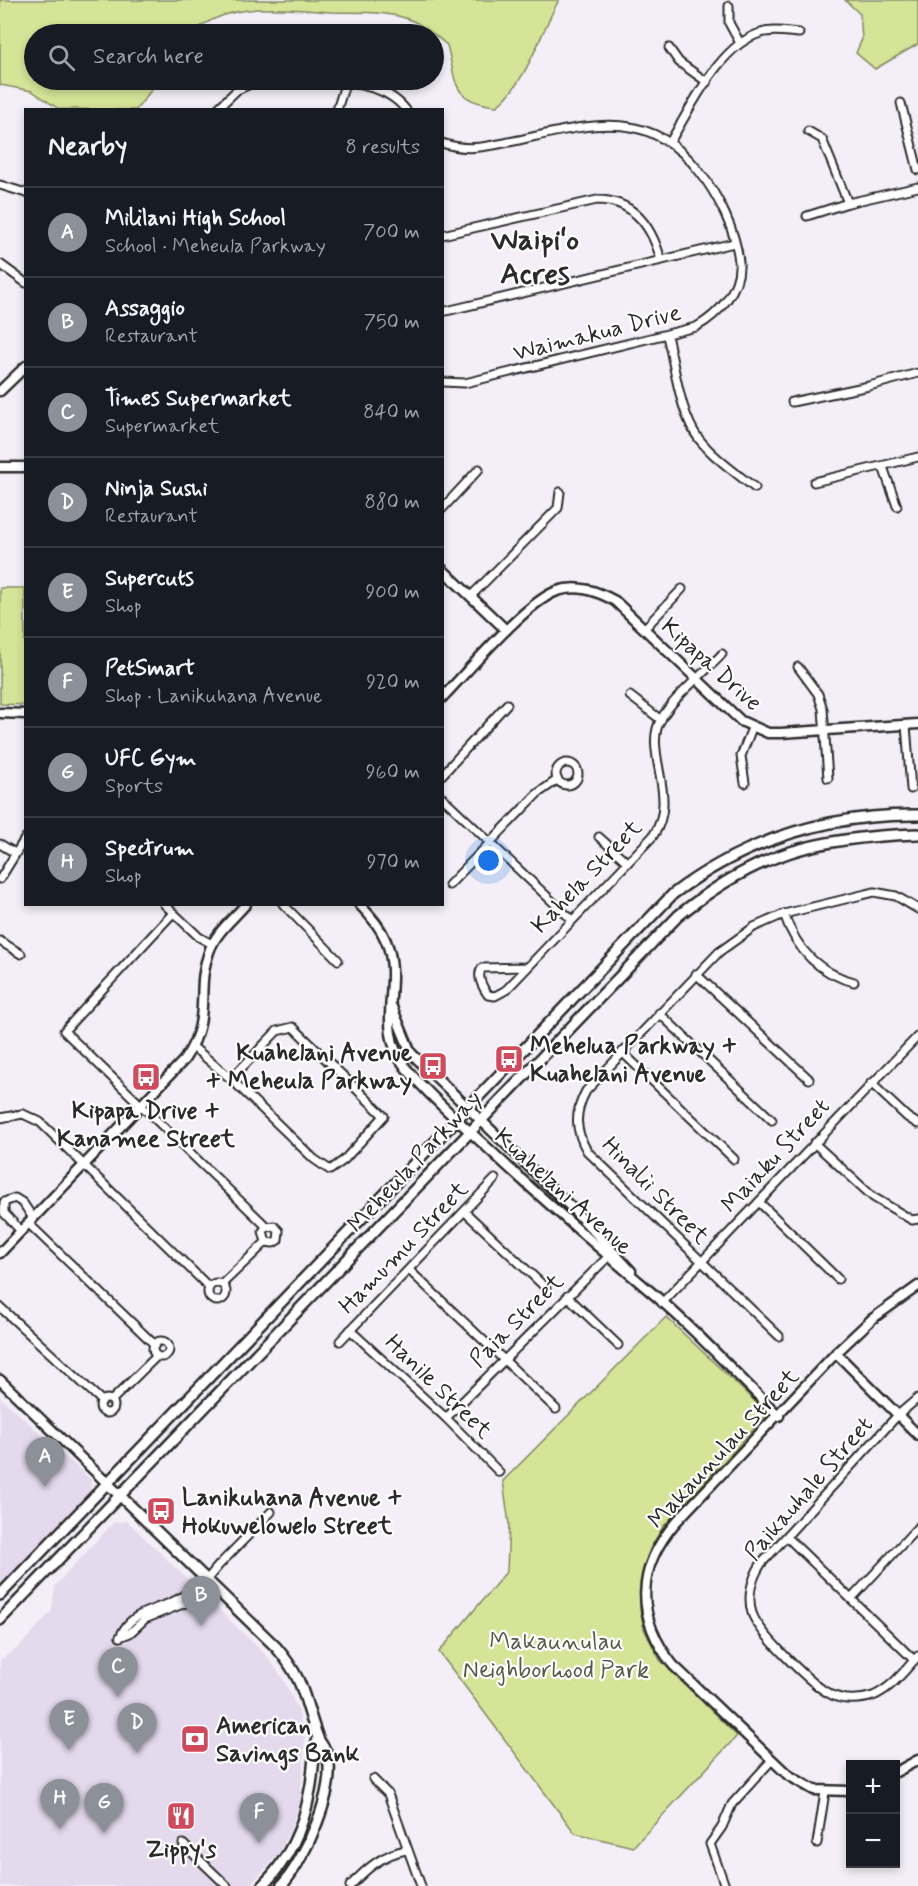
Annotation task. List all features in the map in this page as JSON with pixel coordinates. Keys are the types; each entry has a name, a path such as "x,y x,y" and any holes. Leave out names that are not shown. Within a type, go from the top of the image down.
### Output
{"main road":[{"name":"Meheula Parkway","path":"0,1596 673,894 695,877 741,851 780,834 843,820 880,816 918,816"},
{"name":"Meheula Parkway","path":"0,1620 652,940 686,909 723,882 794,850 842,838 918,834"},
{"path":"108,1484 288,1661 307,1695 318,1738 328,1754 324,1801 298,1865 281,1886"},
{"path":"262,1886 283,1862 300,1829 310,1789 313,1752 318,1738"}],"street":[{"path":"729,6 729,23 740,43"},
{"path":"444,143 470,150 605,123 638,129 670,142 707,82 740,43 763,32 799,33"},
{"path":"669,48 679,62 707,82"},
{"path":"218,108 237,90"},
{"path":"338,108 343,90"},
{"path":"383,90 399,100 405,108"},
{"path":"901,103 918,170"},
{"path":"808,132 822,139 848,203"},
{"name":"Waimakua Drive","path":"444,382 465,383 668,336 707,321 725,303 737,279 739,263 734,243 716,195 697,168 670,142"},
{"path":"0,185 24,192"},
{"path":"807,216 848,203 918,187"},
{"path":"444,235 597,200 608,200 628,208 643,221 652,232 661,260"},
{"path":"444,312 734,243"},
{"path":"0,264 24,281"},
{"path":"18,276 24,271"},
{"path":"668,336 687,415 698,437 708,450 755,488"},
{"path":"0,391 24,368"},
{"path":"792,402 918,373"},
{"path":"814,482 918,457"},
{"path":"0,467 24,467"},
{"path":"883,467 897,506"},
{"path":"444,507 478,469"},
{"path":"471,596 558,508 560,492"},
{"path":"444,571 506,630"},
{"name":"Kipapa Drive","path":"445,692 506,630 556,591 570,588 592,590 615,600 741,722 752,728 768,733 918,724"},
{"path":"644,629 682,589"},
{"path":"630,696 661,720 722,654"},
{"path":"798,667 818,693 825,730 828,778"},
{"path":"444,773 507,705"},
{"path":"0,713 24,714"},
{"name":"Kahela Street","path":"527,967 482,968 480,977 484,989 488,995 500,994 527,967 653,836 664,816 657,736 661,720"},
{"path":"906,725 910,789"},
{"path":"745,783 741,756 752,728"},
{"path":"449,885 537,794 557,780"},
{"path":"444,799 572,920"},
{"path":"599,837 627,862"},
{"path":"0,879 24,840"},
{"path":"0,844 15,853"},
{"name":"Hinalii Street","path":"779,1336 597,1162 579,1136 576,1123 581,1101 586,1091 696,974 719,952 743,934 784,914 874,892 896,896 918,909"},
{"path":"166,906 199,937 212,944"},
{"path":"0,1253 141,1106 193,1047 203,1017 204,970 212,944 244,906"},
{"path":"285,906 338,960"},
{"name":"Kuahelani Avenue","path":"361,906 372,917 387,941 391,962 388,1028 397,1054 418,1081 469,1131 611,1255 779,1416"},
{"path":"173,913 63,1030 267,1227"},
{"path":"784,914 788,927 805,954 836,977 854,982"},
{"path":"0,941 21,954"},
{"path":"696,974 809,1079"},
{"name":"Kuahelani Avenue","path":"390,1004 411,1053 611,1255"},
{"path":"659,1013 772,1120"},
{"path":"193,1047 231,1079 314,1159 330,1170 344,1160 384,1116 293,1027 278,1031 231,1079"},
{"name":"Maiaku Street","path":"662,1303 918,1036"},
{"path":"622,1052 734,1159"},
{"path":"871,1083 918,1124"},
{"path":"0,1118 23,1114 32,1117 84,1164 209,1287 210,1297 217,1300 225,1295 222,1284"},
{"path":"814,1143 873,1197 912,1220 918,1219"},
{"name":"Hamumu Street","path":"340,1341 495,1179"},
{"path":"759,1202 838,1279"},
{"path":"465,1212 546,1288"},
{"path":"27,1224 154,1345"},
{"path":"222,1284 266,1242 276,1242 280,1234 274,1226 267,1227"},
{"path":"266,1242 262,1236 267,1227"},
{"name":"Paia Street","path":"446,1418 503,1359 611,1255"},
{"path":"409,1270 556,1409"},
{"path":"209,1287 216,1283 222,1284"},
{"name":"Makaunulau Street","path":"846,1791 825,1792 801,1784 771,1761 673,1665 658,1647 649,1624 644,1599 650,1565 663,1536 779,1416 836,1353 872,1319 918,1286"},
{"path":"567,1296 618,1345"},
{"path":"0,1307 102,1401"},
{"name":"Hanile Street","path":"350,1330 446,1418 499,1472"},
{"path":"112,1400 157,1356 166,1355 168,1348 163,1342 154,1345"},
{"path":"154,1345 153,1350 157,1356"},
{"path":"836,1353 918,1435"},
{"path":"0,1380 108,1484"},
{"path":"102,1401 107,1398 112,1400"},
{"name":"Paikauhale Street","path":"916,1658 896,1679 872,1696 844,1699 831,1695 812,1681 766,1634 753,1616 750,1594 756,1572 897,1416 918,1398"},
{"path":"102,1401 101,1410 109,1413 114,1409 112,1400"},
{"path":"207,1579 176,1600 135,1617 123,1629 120,1637 130,1633 144,1619 188,1602 271,1512"},
{"path":"851,1599 918,1527"},
{"path":"787,1537 916,1658"},
{"path":"900,1770 918,1760"},
{"path":"725,1886 710,1844 722,1827 732,1804 771,1761"},
{"path":"373,1779 388,1794 406,1850 421,1886"},
{"path":"817,1843 825,1792"},
{"path":"183,1844 227,1886"},
{"path":"350,1886 372,1865 397,1851 406,1850"}],"shaded area":[{"path":"0,1397 91,1480 90,1495 0,1588"},
{"path":"127,1521 267,1656 283,1679 298,1710 305,1741 300,1802 290,1831 277,1856 249,1886 0,1886 0,1660 19,1647 52,1611 55,1586 113,1523"}],"green space":[{"path":"0,0 559,0 517,84 497,106 471,100 458,88 447,45 444,43 444,24 419,24 403,17 373,13 257,9 239,11 205,24 24,24 24,90 0,85"},
{"path":"845,0 918,0 918,44 875,69 856,53 862,39 860,14"},
{"path":"27,90 151,90 138,108 58,108 32,91"},
{"path":"0,588 24,588 24,705 0,704"},
{"name":"Makaunulau Neighborhood Park","path":"666,1317 763,1409 766,1416 663,1527 650,1549 640,1590 640,1609 644,1629 660,1660 737,1736 633,1847 575,1833 439,1652 507,1571 509,1524 503,1481"}],"place":[{"name":"Mehelua Parkway + Kuahelani Avenue","path":"509,1059"},
{"name":"Kuahelani Avenue + Meheula Parkway","path":"433,1066"},
{"name":"Kipapa Drive + Kanamee Street","path":"146,1077"},
{"name":"Mililani High School","path":"45,1487"},
{"name":"Lanikuhana Avenue + Hokuwelowelo Street","path":"161,1511"},
{"name":"Assaggio","path":"201,1626"},
{"name":"Times Supermarket","path":"118,1697"},
{"name":"American Savings Bank","path":"195,1739"},
{"name":"Supercuts","path":"69,1750"},
{"name":"Ninja Sushi","path":"137,1753"},
{"name":"Zippy's","path":"181,1816"},
{"name":"Spectrum","path":"60,1829"},
{"name":"UFC Gym","path":"104,1833"},
{"name":"PetSmart","path":"259,1843"}],"district":[{"name":"Waipiʻo Acres","path":"535,256"}]}
